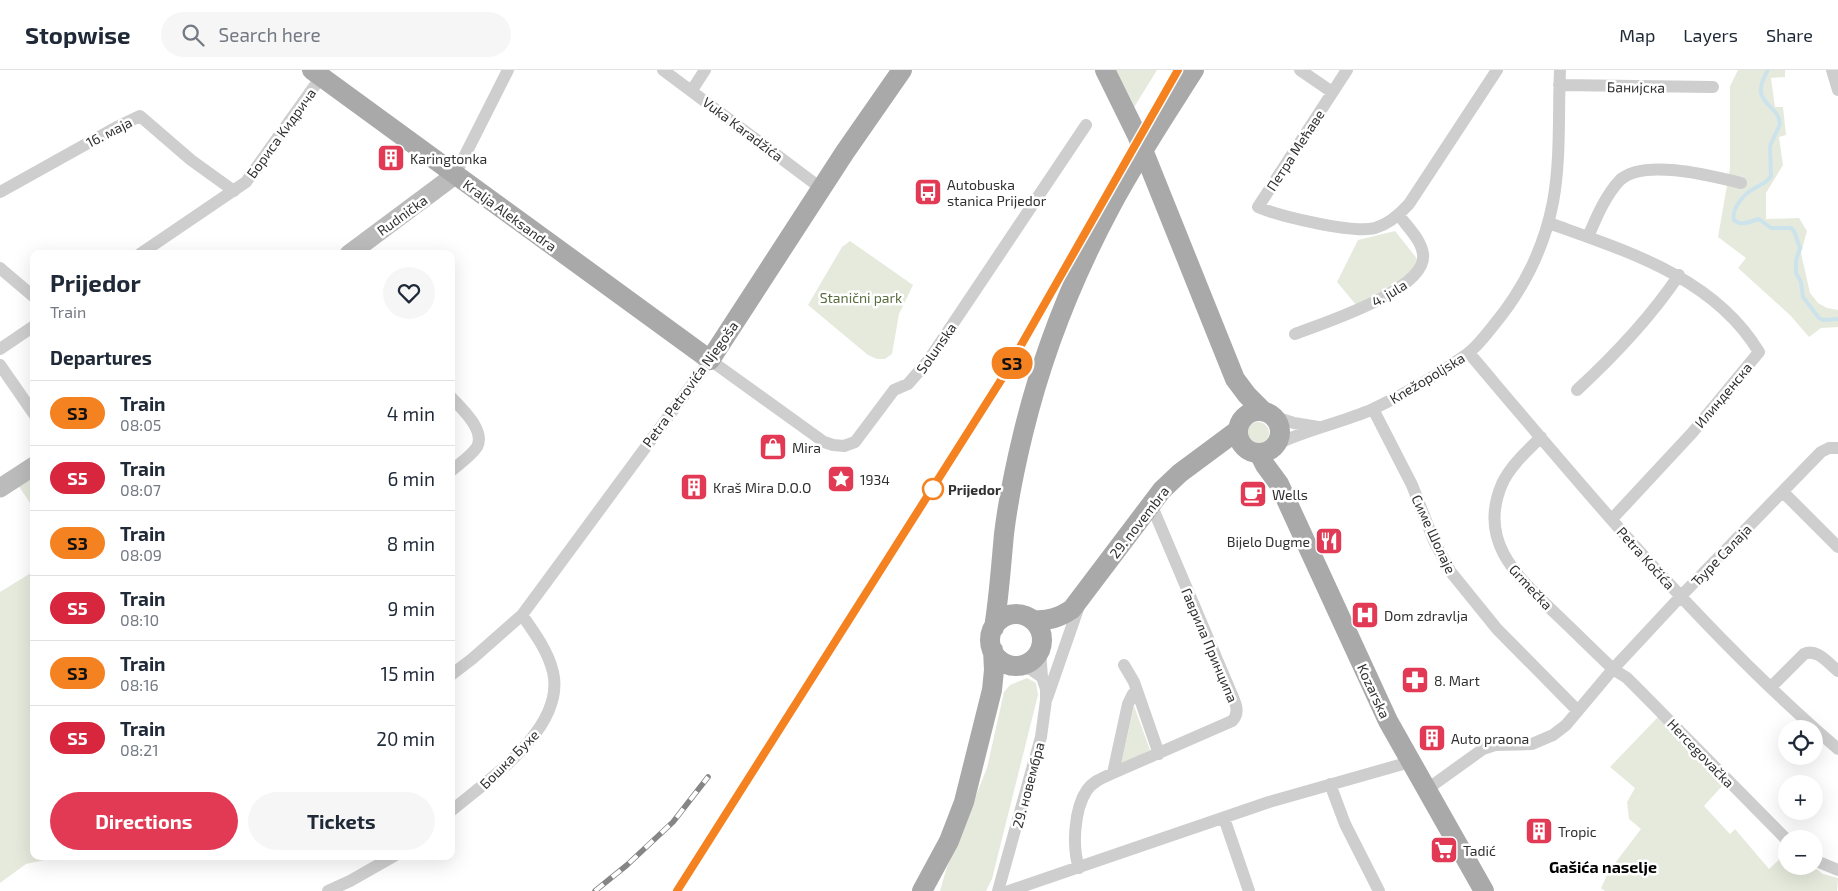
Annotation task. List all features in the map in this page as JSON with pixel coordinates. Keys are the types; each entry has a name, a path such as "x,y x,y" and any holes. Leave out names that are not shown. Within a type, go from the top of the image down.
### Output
{"main road":[{"name":"Petra Petrovića Njegoša","path":"710,360 902,70"},
{"path":"1105,70 1137,135 1235,378 1247,395 1269,414 1280,430 1265,449 1241,444 1235,378"},
{"path":"1000,585 1008,603 1038,627 1042,634 1041,647 1035,658 1028,663 1016,666 1004,663 997,658 990,642 994,628 1000,585 1004,533 1023,433 1064,308 1112,205 1194,70"},
{"name":"Kralja Aleksandra","path":"317,74 710,360"},
{"path":"1238,426 1249,413 1269,414"},
{"name":"29. novembra","path":"1041,647 1062,616 1082,598 1162,490 1180,473 1205,456 1238,426"},
{"name":"29. novembra","path":"1205,456 1265,449"},
{"name":"Kozarska","path":"1265,449 1279,484 1388,721 1484,891"},
{"path":"994,628 1001,620 1008,616 1046,621 1062,616"},
{"path":"922,891 949,841 964,802 992,690 993,650"},
{"path":"992,690 1016,666"}],"street":[{"path":"455,175 508,70"},
{"name":"Vuka Karadžića","path":"663,70 822,189"},
{"path":"692,90 705,70"},
{"path":"1300,70 1332,92"},
{"name":"Петра Мећаве","path":"1347,70 1258,207 1273,214 1347,229 1375,228 1399,215"},
{"path":"1399,215 1409,204 1497,70"},
{"name":"Knežopoljska","path":"1265,449 1295,435 1348,419 1373,409 1418,386 1469,353 1507,310 1537,258 1549,223 1557,162 1560,70"},
{"name":"Бориса Kидрича","path":"146,250 246,182 317,74"},
{"name":"Банијска","path":"1559,86 1713,87"},
{"name":"16. маја","path":"0,192 140,116 191,160 234,191"},
{"name":"Solunska","path":"710,360 824,442 844,446 855,442 894,390 908,384 928,361 1086,125"},
{"path":"1588,237 1602,206 1612,191 1621,179 1634,173 1663,169 1710,175 1741,183"},
{"name":"Rudnička","path":"354,250 455,175"},
{"name":"4. jula","path":"1295,334 1384,297 1414,277 1421,268 1423,261 1421,246 1399,215"},
{"name":"Илинденска","path":"1549,223 1679,275 1729,312 1745,330 1759,352 1692,433 1612,519"},
{"path":"0,268 30,294"},
{"path":"1577,390 1612,358 1668,292 1679,275"},
{"path":"0,349 30,329"},
{"name":"Petra Kočića","path":"1469,353 1612,519 1710,628 1838,749"},
{"name":"Petra Petrovića Njegoša","path":"455,672 472,660 522,615 710,360"},
{"path":"0,364 30,408"},
{"path":"455,402 475,426 479,438 478,445 474,451 455,468"},
{"name":"Симе Шолаје","path":"1373,409 1412,485 1434,541 1450,571 1497,628 1578,711"},
{"path":"1269,414 1294,424 1321,427"},
{"name":"Grmečka","path":"1541,437 1515,464 1502,484 1497,500 1495,518 1496,536 1501,552 1511,568 1527,586 1614,669"},
{"name":"Ђуре Салаја","path":"1426,790 1483,749 1495,745 1532,744 1553,735 1566,725 1614,669 1782,492 1821,452 1834,448"},
{"path":"0,488 30,469"},
{"path":"1782,492 1838,548"},
{"name":"Гаврила Принципа","path":"1079,868 1074,850 1075,831 1083,798 1087,789 1095,781 1232,721 1236,714 1236,706 1151,504"},
{"name":"29. novembra","path":"1046,700 1082,598"},
{"name":"Бошка Бухе","path":"455,808 480,788 526,745 542,725 549,712 554,697 553,673 542,647 522,615"},
{"path":"1041,647 1042,677"},
{"path":"1771,687 1804,654 1809,652 1815,652 1838,671"},
{"path":"1124,665 1137,691 1159,754"},
{"path":"1016,666 1032,670 1042,677"},
{"name":"Hercegovačka","path":"1614,669 1640,690 1778,831"},
{"name":"29. новембра","path":"998,891 1041,737 1046,700 1046,689 1042,677"},
{"path":"1113,773 1128,704 1133,694 1137,691"},
{"path":"1016,890 1269,802 1410,762"},
{"path":"1330,784 1345,824 1379,891"},
{"path":"1224,818 1249,891"},
{"path":"328,891 387,860"},
{"path":"1823,864 1838,870"}],"green space":[{"path":"1113,70 1157,70 1133,109"},
{"path":"1738,70 1785,70 1785,77 1771,78 1775,107 1783,107 1786,135 1779,137 1783,165 1766,193 1766,219 1799,218 1807,231 1801,253 1810,293 1818,303 1827,308 1838,310 1838,327 1821,328 1809,337 1790,315 1738,268 1746,258 1718,237 1730,168 1730,86"},
{"path":"1395,231 1417,260 1410,276 1357,306 1337,282 1358,240"},
{"name":"Stanični park","path":"850,241 913,285 899,314 892,354 885,359 877,359 868,355 808,305 842,247"},
{"path":"1258,422 1266,425 1269,433 1266,441 1258,444 1250,441 1247,433 1250,425"},
{"path":"30,478 30,503 18,485"},
{"path":"30,573 30,860 44,860 26,864 0,883 0,592"},
{"path":"1027,678 1036,683 1038,695 992,879 986,891 940,891 946,870 987,768 1004,692 1010,685"},
{"path":"1134,706 1150,750 1121,764"},
{"path":"1658,717 1723,785 1704,806 1730,834 1735,829 1769,869 1778,861 1778,875 1823,874 1838,878 1837,891 1605,891 1601,888 1609,871 1641,829 1629,819 1627,802 1635,788 1610,767"}],"waterway":[{"path":"1768,70 1762,82 1762,97 1775,112 1780,124 1770,146 1771,176 1766,182 1743,197 1735,211 1734,220 1743,223 1759,219 1771,228 1791,228 1794,231 1800,248 1796,260 1796,273 1801,282 1803,297 1819,318 1823,320 1838,319"}],"railway":[{"path":"677,891 1012,362 1178,70"},
{"path":"595,891 627,865 673,822 708,777"}],"train":[{"name":"S3","path":"677,891 967,436 1012,362 1178,70"}],"place":[{"name":"Karingtonka","path":"391,158"},
{"name":"Autobuska stanica Prijedor","path":"928,192"},
{"name":"Mira","path":"773,447"},
{"name":"1934","path":"841,479"},
{"name":"Kraš Mira D.O.O","path":"694,487"},
{"name":"Prijedor","path":"933,489"},
{"name":"Wells","path":"1253,494"},
{"name":"Bijelo Dugme","path":"1329,541"},
{"name":"Dom zdravlja","path":"1365,615"},
{"name":"8. Mart","path":"1415,680"},
{"name":"Auto praona","path":"1432,738"},
{"name":"Tropic","path":"1539,831"},
{"name":"Tadić","path":"1444,850"}],"district":[{"name":"Gašića naselje","path":"1603,866"}]}
